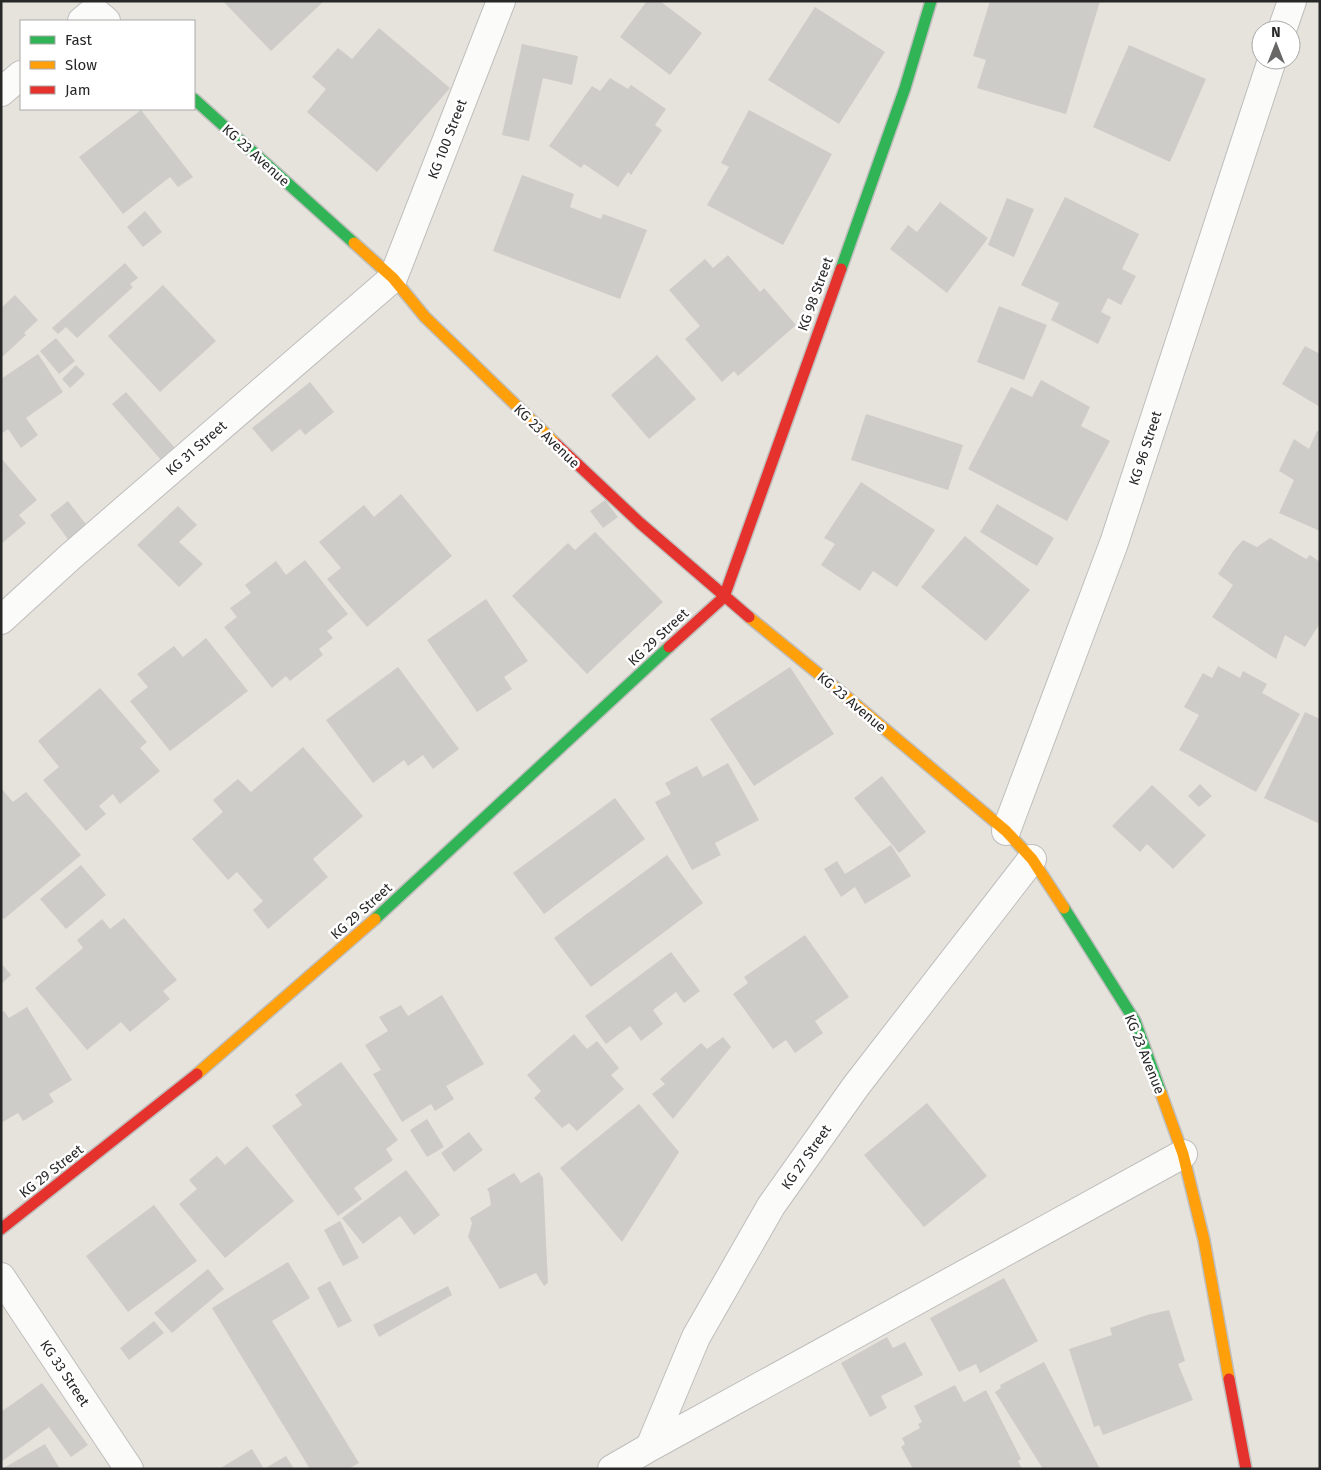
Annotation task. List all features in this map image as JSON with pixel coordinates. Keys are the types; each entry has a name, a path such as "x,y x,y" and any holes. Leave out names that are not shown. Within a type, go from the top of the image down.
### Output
{"street":[{"name":"KG 100 Street","path":"393,278 502,1"},
{"name":"KG 98 Street","path":"724,596 904,88 931,1"},
{"path":"1285,20 1292,1"},
{"name":"KG 96 Street","path":"1006,831 1114,544 1269,70"},
{"path":"1,92 20,76"},
{"name":"KG 23 Avenue","path":"195,100 393,278 425,317 565,454 640,523 724,596 1006,831 1032,859 1134,1021 1183,1154 1204,1240 1246,1469"},
{"name":"KG 31 Street","path":"1,620 70,557 393,278"},
{"name":"KG 29 Street","path":"1,1229 185,1085 373,922 724,596"},
{"name":"KG 27 Street","path":"650,1447 696,1337 771,1206 856,1086 1032,859"},
{"path":"612,1469 1183,1154"},
{"name":"KG 33 Street","path":"1,1277 129,1469"}],"building":[{"path":"223,1 324,1 271,51"},
{"path":"647,1 660,1 702,33 670,75 620,37"},
{"path":"990,1 1100,1 1066,114 977,88 986,60 973,56"},
{"path":"815,7 885,52 839,124 768,80"},
{"path":"379,28 450,88 377,172 307,112 326,89 312,77 338,48 352,59"},
{"path":"522,44 578,56 572,85 543,78 529,141 502,135"},
{"path":"1129,45 1206,79 1170,162 1093,127"},
{"path":"610,78 628,89 631,85 666,109 655,125 662,130 631,175 628,172 618,187 584,164 581,168 549,146 592,86 600,91"},
{"path":"141,110 193,177 178,187 170,177 123,214 79,157"},
{"path":"749,110 832,154 783,245 707,205 729,167 721,163"},
{"path":"522,175 574,194 570,207 601,219 603,214 647,230 620,299 493,251"},
{"path":"1065,197 1139,234 1122,269 1136,276 1121,305 1108,298 1101,312 1111,317 1098,344 1051,320 1059,303 1021,285"},
{"path":"1007,198 1034,209 1014,257 988,245"},
{"path":"940,202 988,238 947,293 890,249 908,225 917,232"},
{"path":"145,211 162,232 143,247 127,227"},
{"path":"728,255 760,292 764,288 796,325 738,376 734,371 722,382 685,339 700,326 669,290 705,259 713,268"},
{"path":"125,263 138,278 130,284 133,287 77,338 66,327 58,334 52,328"},
{"path":"163,285 216,341 160,392 108,336"},
{"path":"15,295 38,320 24,333 26,335 1,358 1,308"},
{"path":"999,306 1047,325 1024,380 977,362"},
{"path":"56,338 75,361 59,374 40,351"},
{"path":"1305,346 1318,353 1320,351 1320,407 1282,384"},
{"path":"38,354 63,392 26,418 38,435 21,448 8,429 1,434 1,379"},
{"path":"657,355 696,399 649,439 611,395"},
{"path":"76,365 85,374 70,388 62,379"},
{"path":"1041,380 1090,407 1081,426 1110,441 1067,521 968,469 1011,387 1032,397"},
{"path":"310,382 334,412 305,435 300,429 272,452 252,428"},
{"path":"126,392 175,448 161,460 112,404"},
{"path":"866,414 963,445 948,490 851,460"},
{"path":"1317,431 1320,432 1320,531 1279,513 1294,480 1279,471 1294,439 1309,449"},
{"path":"1,458 37,500 19,515 26,523 1,544"},
{"path":"861,482 935,530 897,587 873,571 860,591 821,565 835,544 824,538"},
{"path":"401,494 452,556 367,627 327,579 341,568 319,542 364,505 374,517"},
{"path":"605,500 618,517 603,528 590,511"},
{"path":"68,501 92,532 73,546 50,515"},
{"path":"997,504 1054,538 1037,566 980,532"},
{"path":"178,506 197,525 179,542 203,564 179,587 137,545"},
{"path":"595,532 663,602 587,674 512,596 568,543 575,550"},
{"path":"965,536 1030,590 986,641 921,587"},
{"path":"1270,538 1306,559 1310,555 1320,562 1320,623 1305,647 1285,635 1276,659 1212,617 1233,585 1218,574 1234,550 1243,540 1257,547"},
{"path":"305,560 348,614 327,631 333,638 319,649 323,655 290,681 286,676 272,688 224,627 237,617 230,608 251,593 245,585 276,561 286,575"},
{"path":"486,599 528,661 504,677 512,689 477,712 427,640"},
{"path":"206,638 248,691 170,751 130,701 148,687 137,674 174,646 183,657"},
{"path":"1218,666 1240,678 1243,671 1267,684 1262,693 1300,714 1256,792 1179,750 1199,715 1184,707 1203,673 1212,678"},
{"path":"398,667 459,749 433,769 423,755 408,766 404,760 373,783 326,720"},
{"path":"790,667 834,734 754,786 710,719"},
{"path":"100,688 147,742 140,748 160,771 120,804 113,794 99,806 106,814 86,831 43,780 59,767 38,741"},
{"path":"1305,712 1320,719 1320,819 1318,823 1264,798"},
{"path":"303,747 363,816 313,859 328,877 268,929 253,910 263,901 237,872 228,880 192,839 223,812 213,800 238,779 251,792"},
{"path":"728,763 759,820 715,843 721,855 692,870 655,802 671,794 665,783 697,766 703,777"},
{"path":"882,776 926,832 899,853 854,798"},
{"path":"1200,784 1212,796 1199,807 1188,796"},
{"path":"1152,785 1206,835 1173,869 1147,844 1140,852 1112,826"},
{"path":"1,788 13,802 26,792 81,855 4,919 1,916"},
{"path":"615,798 645,839 544,914 513,873"},
{"path":"891,845 911,876 865,904 855,887 841,897 824,869 837,861 845,874"},
{"path":"667,855 703,903 591,987 554,938"},
{"path":"81,865 106,895 66,929 40,899"},
{"path":"124,918 177,980 163,991 170,999 130,1032 121,1022 87,1050 35,988 83,948 77,940 102,919 110,929"},
{"path":"805,935 849,997 815,1021 823,1033 795,1053 786,1040 773,1049 733,994 748,983 744,977"},
{"path":"671,952 700,991 684,1003 676,992 653,1010 663,1024 641,1041 630,1026 606,1044 585,1016"},
{"path":"1,963 11,975 1,984"},
{"path":"442,995 484,1064 446,1086 454,1099 435,1111 431,1104 402,1122 373,1074 381,1070 365,1045 388,1031 379,1017 401,1005 408,1016"},
{"path":"27,1007 72,1080 49,1094 54,1102 23,1121 18,1113 1,1123 1,1012 4,1011 9,1018"},
{"path":"574,1034 587,1049 597,1041 619,1068 611,1075 624,1089 577,1131 569,1123 562,1128 534,1098 541,1091 527,1075"},
{"path":"723,1037 731,1047 673,1119 652,1094 665,1084 660,1079 701,1043 707,1049"},
{"path":"341,1062 398,1140 386,1149 393,1160 354,1188 362,1199 338,1216 272,1126 302,1105 295,1095"},
{"path":"927,1103 987,1176 924,1227 864,1155"},
{"path":"639,1104 679,1152 622,1242 560,1168"},
{"path":"427,1119 444,1147 427,1157 410,1130"},
{"path":"469,1132 483,1150 454,1172 441,1153"},
{"path":"247,1146 294,1201 225,1258 179,1204 197,1189 189,1180 217,1156 225,1165"},
{"path":"406,1170 440,1215 414,1235 400,1216 363,1244 342,1218"},
{"path":"539,1172 543,1178 548,1283 544,1286 536,1273 500,1289 468,1237 472,1223 470,1218 491,1205 487,1189 514,1173 521,1183"},
{"path":"154,1205 197,1261 128,1312 86,1256"},
{"path":"340,1221 359,1258 343,1266 324,1230"},
{"path":"288,1262 310,1298 272,1321 359,1463 348,1469 310,1469 212,1308"},
{"path":"208,1269 224,1289 172,1333 154,1313"},
{"path":"1004,1278 1038,1341 980,1373 976,1364 959,1372 930,1318"},
{"path":"330,1281 352,1321 338,1328 317,1288"},
{"path":"448,1286 452,1295 379,1337 373,1325"},
{"path":"1169,1310 1185,1361 1178,1364 1193,1400 1103,1435 1099,1425 1094,1427 1069,1349 1112,1335 1110,1328 1147,1315"},
{"path":"154,1321 164,1333 129,1360 120,1348"},
{"path":"887,1337 893,1348 905,1342 923,1375 881,1396 887,1408 870,1417 841,1363"},
{"path":"1044,1362 1100,1469 1043,1469 995,1392 1001,1388 1000,1385"},
{"path":"42,1383 88,1445 71,1457 49,1427 1,1462 1,1412"},
{"path":"955,1385 964,1402 986,1390 1021,1459 1018,1461 1022,1469 913,1469 901,1447 905,1444 902,1438 920,1428 918,1424 922,1422 914,1406"},
{"path":"45,1444 60,1469 2,1469"},
{"path":"252,1449 264,1469 219,1469"},
{"path":"286,1456 294,1469 264,1469"}],"traffic: fast":[{"path":"841,269 905,88 931,1"},
{"path":"195,100 354,243"},
{"path":"375,919 669,647"},
{"path":"1064,908 1135,1021 1161,1093"}],"traffic: slow":[{"path":"354,243 393,278 425,317 556,444"},
{"path":"749,617 1006,831 1032,859 1064,908"},
{"path":"197,1074 375,919"},
{"path":"1161,1093 1183,1154 1204,1240 1229,1379"}],"traffic: jam":[{"path":"669,647 724,597 841,269"},
{"path":"556,444 640,523 749,617"},
{"path":"1,1229 197,1074"},
{"path":"1229,1379 1246,1469"}]}
